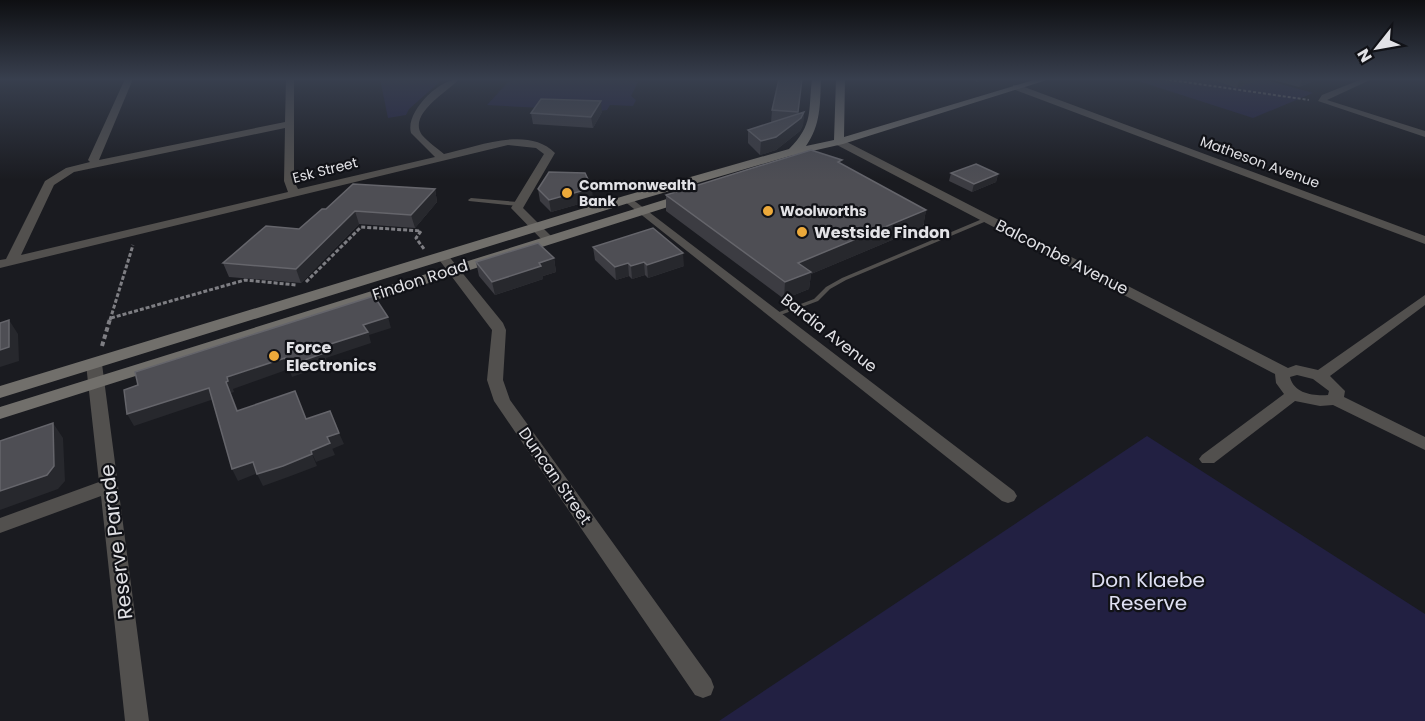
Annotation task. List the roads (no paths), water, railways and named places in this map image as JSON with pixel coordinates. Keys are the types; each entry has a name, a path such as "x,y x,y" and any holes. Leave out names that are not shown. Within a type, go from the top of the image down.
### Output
{"main road":[{"path":"789,153 805,144 812,125 813,113"},
{"path":"812,125 821,134 839,142 840,113"},
{"name":"Findon Road","path":"0,392 97,358 441,260 548,240 718,183 789,153 839,142 934,113"},
{"path":"840,120 854,127 882,129"},
{"name":"Findon Road","path":"0,413 96,384 441,260 628,199 718,183 801,161 839,142"}],"street":[{"path":"97,164 93,160 114,113"},
{"path":"289,113 289,181 294,193"},
{"path":"418,113 414,128 417,134 441,157"},
{"name":"Matheson Avenue","path":"1085,113 1425,240"},
{"path":"1359,113 1425,134"},
{"path":"12,261 50,183 70,170 288,124"},
{"name":"Esk Street","path":"0,264 508,142 545,148 549,153 547,160 518,204"},
{"name":"Balcombe Avenue","path":"839,142 1284,372"},
{"name":"Bardia Avenue","path":"628,199 1008,496"},
{"path":"518,204 516,208 548,240"},
{"name":"Duncan Street","path":"441,260 499,330 495,380 502,401 703,687"},
{"path":"1320,376 1425,299"},
{"name":"Reserve Parade","path":"97,358 96,384 137,721"},
{"path":"1335,399 1337,391 1334,386 1320,376 1296,370 1284,372 1281,379 1295,393 1313,400 1335,399 1425,444"},
{"path":"1208,459 1295,393"},
{"path":"0,526 109,486"}],"lane":[{"path":"471,200 518,204"},
{"path":"776,315 816,300 828,288 844,279 987,219"}],"place":[{"name":"Commonwealth Bank","path":"567,193"},
{"name":"Woolworths","path":"768,211"},
{"name":"Westside Findon","path":"802,232"},
{"name":"Force Electronics","path":"274,356"}],"park label":[{"name":"Don Klaebe Reserve","path":"1148,592"}]}
